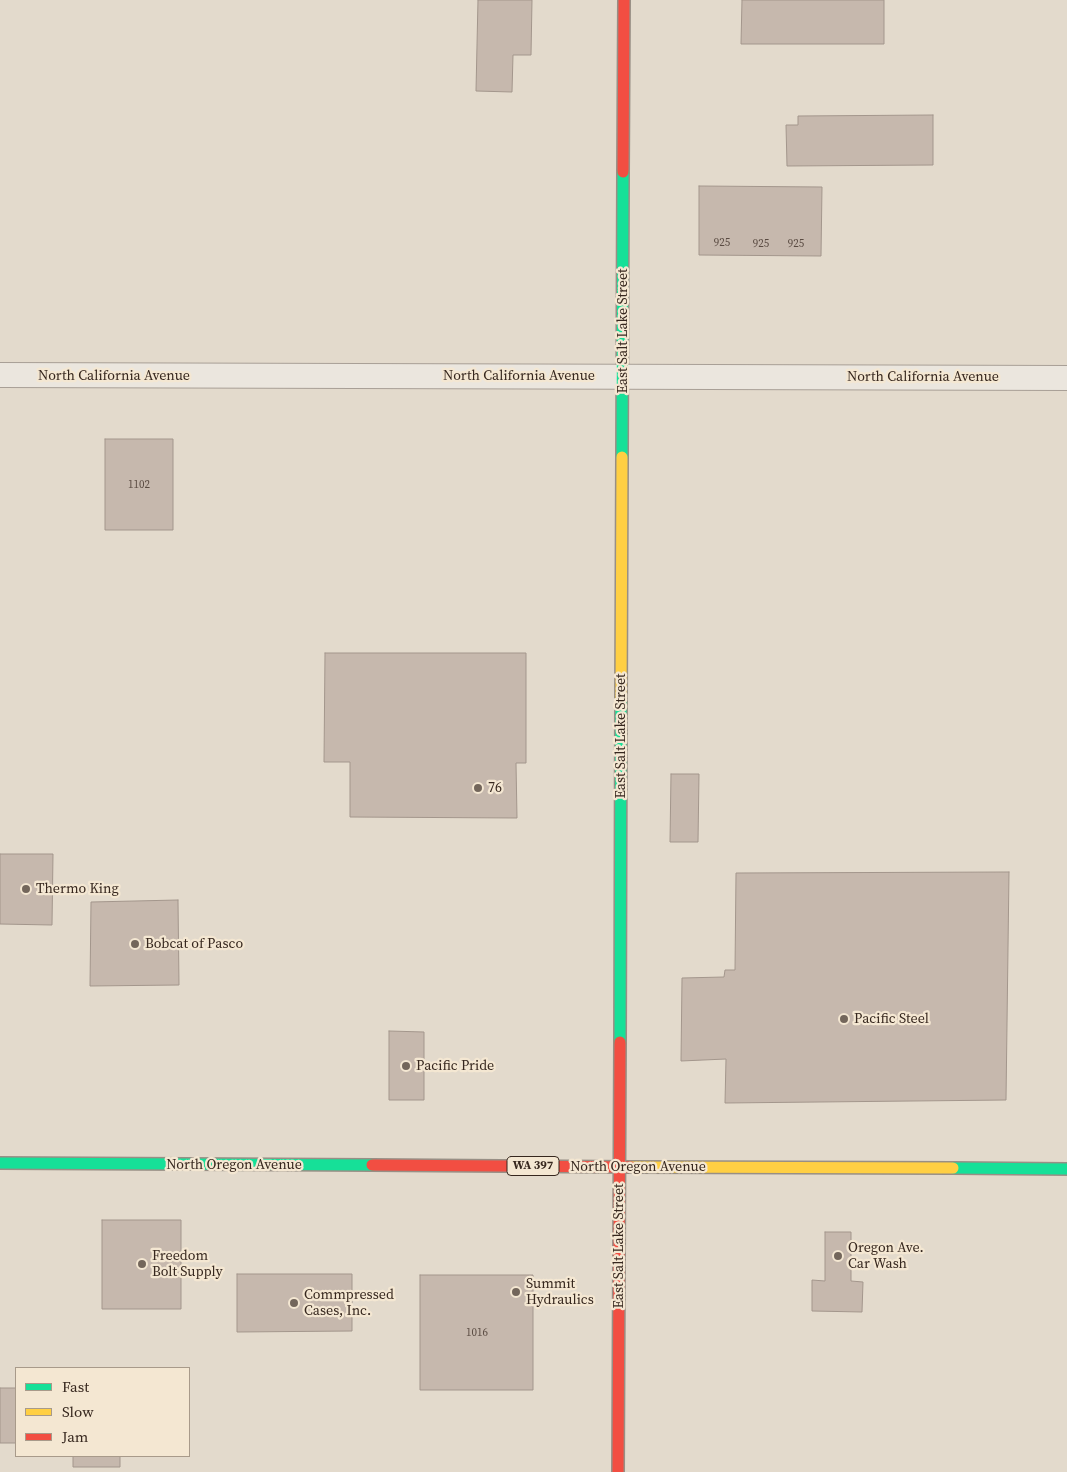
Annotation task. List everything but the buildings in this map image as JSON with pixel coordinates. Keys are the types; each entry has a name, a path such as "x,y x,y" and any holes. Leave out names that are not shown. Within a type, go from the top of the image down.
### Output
{"street":[{"name":"East Salt Lake Street","path":"618,1472 624,0"},
{"name":"North California Avenue","path":"0,375 1067,378"},
{"name":"North Oregon Avenue","path":"0,1164 1067,1169"}],"traffic: fast":[{"path":"622,457 623,172"},
{"path":"620,1042 621,700"},
{"path":"0,1163 372,1165"},
{"path":"953,1168 1067,1169"}],"traffic: slow":[{"path":"621,700 622,457"},
{"path":"631,1167 953,1168"}],"traffic: jam":[{"path":"623,172 624,0"},
{"path":"618,1472 620,1042"},
{"path":"372,1165 631,1167"}],"place":[{"name":"76","path":"478,788"},
{"name":"Thermo King","path":"26,889"},
{"name":"Bobcat of Pasco","path":"135,944"},
{"name":"Pacific Steel","path":"844,1019"},
{"name":"Pacific Pride","path":"406,1066"},
{"name":"Oregon Ave. Car Wash","path":"838,1256"},
{"name":"Freedom Bolt Supply","path":"142,1264"},
{"name":"Summit Hydraulics","path":"516,1292"},
{"name":"Commpressed Cases, Inc.","path":"294,1303"}]}
